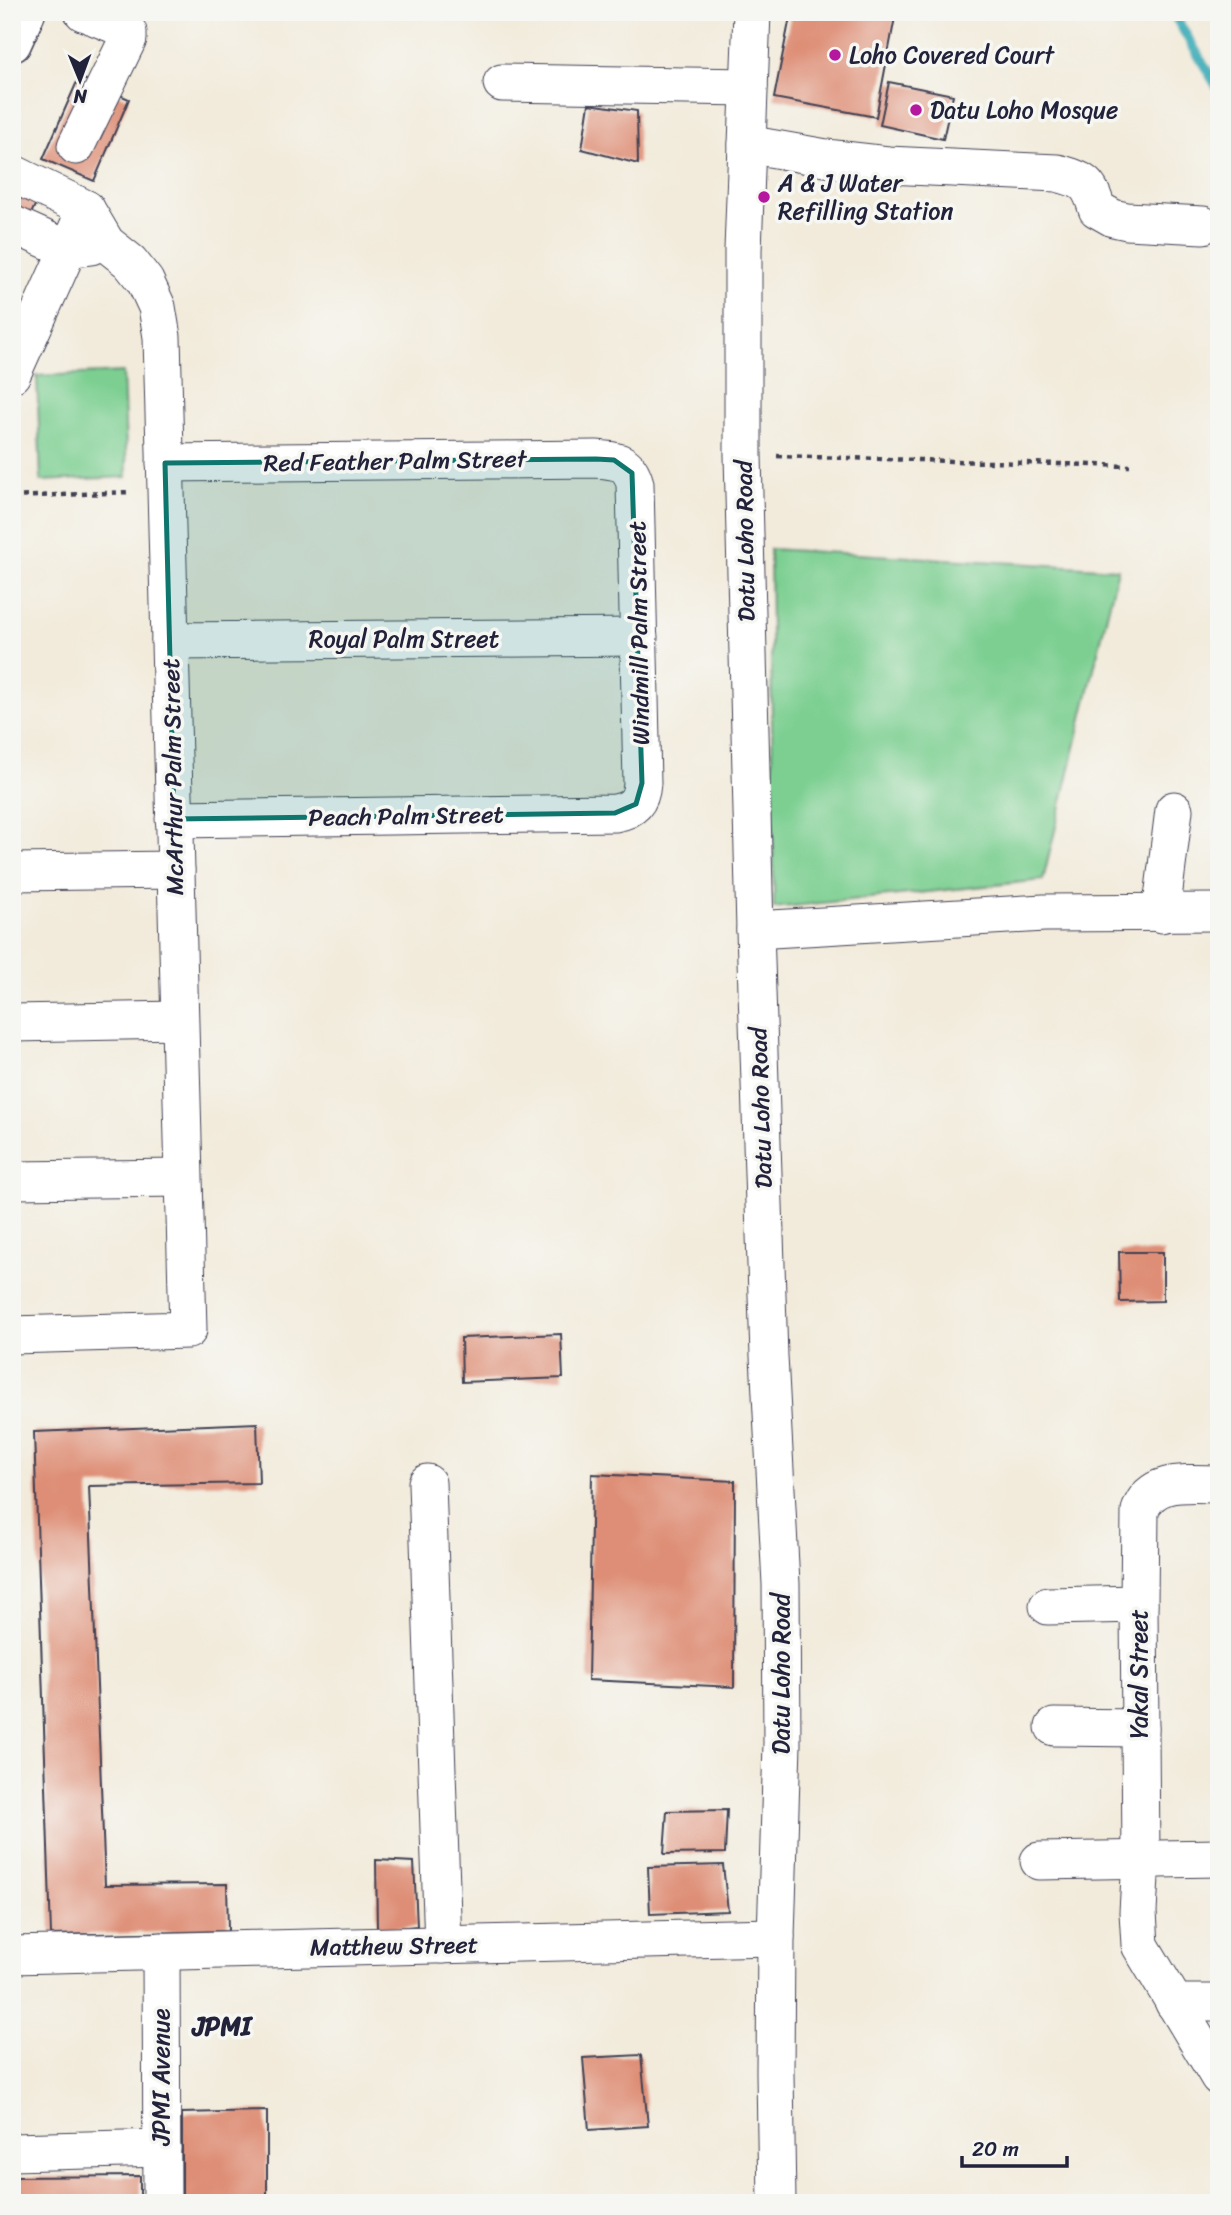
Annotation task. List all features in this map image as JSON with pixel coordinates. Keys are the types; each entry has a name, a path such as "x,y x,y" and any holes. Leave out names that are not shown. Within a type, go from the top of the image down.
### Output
{"main road":[{"path":"12,43 26,12"}],"street":[{"path":"76,146 128,39 128,33 121,27 83,12"},
{"name":"Datu Loho Road","path":"752,12 743,250 743,455 769,1356 781,1584 782,1744 775,2072 777,2203"},
{"path":"502,83 749,88"},
{"path":"747,144 826,158 888,165 1057,173 1080,179 1092,192 1097,209 1113,218 1203,225"},
{"path":"12,173 86,209 12,374"},
{"name":"McArthur Palm Street","path":"12,1335 188,1331 162,337 157,307 145,281 130,262 106,243 86,209"},
{"path":"12,224 67,249 106,243"},
{"name":"Red Feather Palm Street","path":"166,477 596,459 614,460 625,465"},
{"name":"Windmill Palm Street","path":"625,465 632,473 635,484 642,783 636,804"},
{"name":"Royal Palm Street","path":"170,640 639,637"},
{"name":"Peach Palm Street","path":"174,819 615,813 626,811 636,804"},
{"path":"1161,914 1174,810"},
{"path":"12,872 176,870"},
{"path":"755,930 1044,913 1219,912"},
{"path":"12,1023 179,1020"},
{"path":"12,1180 183,1178"},
{"path":"427,1483 443,1945"},
{"name":"Yakal Street","path":"1219,1483 1163,1487 1150,1492 1140,1511 1141,1859 1138,1912 1140,1945 1219,2077"},
{"path":"1048,1606 1139,1604"},
{"path":"1054,1727 1140,1728"},
{"path":"1039,1861 1219,1858"},
{"name":"Matthew Street","path":"12,1955 776,1937"},
{"name":"JPMI Avenue","path":"160,1951 162,2203"},
{"path":"1174,2004 1219,2003"},
{"path":"12,2152 162,2148"}],"path":[{"path":"743,455 1130,466"},
{"path":"12,497 166,477"}],"highlighted area":[{"path":"596,459 614,460 632,473 642,783 636,804 615,813 174,819 165,463"}],"green space":[{"path":"123,372 127,477 41,481 37,376"},
{"path":"770,549 1118,569 1043,880 774,908"}],"building":[{"name":"Loho Covered Court","path":"791,12 896,12 876,117 774,98"},
{"path":"79,77 129,99 94,181 43,159"},
{"name":"Datu Loho Mosque","path":"889,82 953,95 943,139 880,125"},
{"path":"589,104 637,111 638,164 582,149"},
{"path":"23,194 37,201 30,216 15,209"},
{"path":"1119,1252 1163,1252 1163,1301 1120,1302"},
{"path":"561,1334 563,1378 462,1382 461,1338"},
{"path":"257,1423 259,1483 89,1486 105,1885 227,1884 228,1931 51,1935 34,1432"},
{"path":"592,1474 735,1481 734,1687 588,1680"},
{"path":"727,1810 725,1853 664,1854 667,1811"},
{"path":"376,1860 414,1862 417,1926 377,1930"},
{"path":"723,1865 728,1911 650,1914 648,1867"},
{"path":"641,2055 648,2126 589,2130 583,2058"},
{"path":"267,2111 267,2203 182,2203 182,2113"},
{"path":"140,2176 140,2203 12,2203 12,2177"}],"waterway":[{"path":"1175,12 1219,90"}],"place":[{"name":"Loho Covered Court","path":"835,55"},
{"name":"Datu Loho Mosque","path":"916,110"},
{"name":"A & J Water Refilling Station","path":"764,197"}],"district":[{"name":"JPMI","path":"222,2026"}]}
